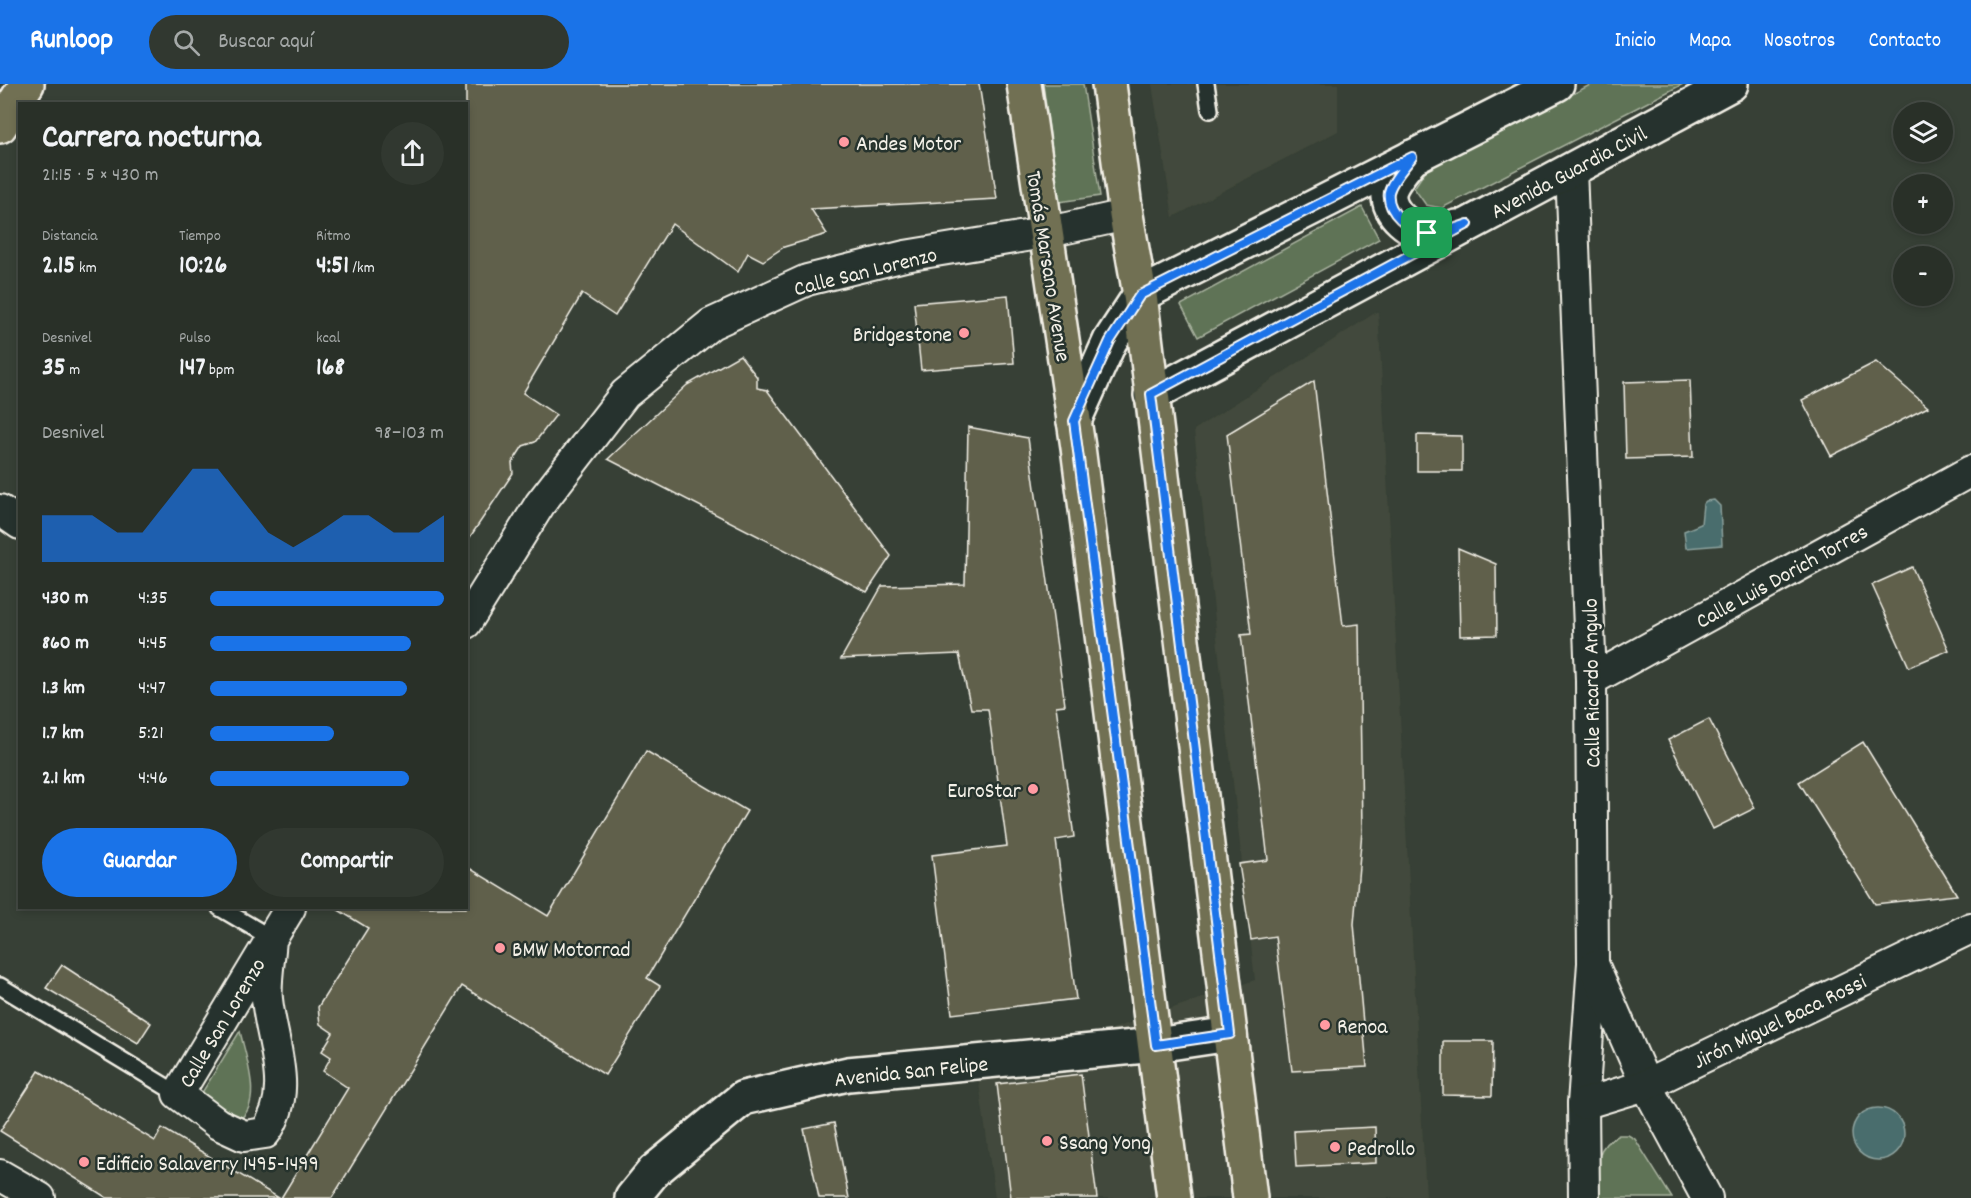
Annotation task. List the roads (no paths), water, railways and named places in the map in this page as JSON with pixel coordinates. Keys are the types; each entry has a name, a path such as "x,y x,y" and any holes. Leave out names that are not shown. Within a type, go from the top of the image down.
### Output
{"main road":[{"path":"0,126 27,84"},
{"name":"Tomás Marsano Avenue","path":"1023,84 1074,421 1174,1198"},
{"path":"1109,84 1126,215 1140,295 1250,1198"},
{"path":"1074,421 1110,341 1140,295 1557,84"},
{"name":"Avenida Guardia Civil","path":"1151,394 1731,84"},
{"path":"1412,157 1389,191 1390,203 1396,215 1409,226 1427,233 1468,224"},
{"name":"Avenida San Felipe","path":"632,1198 654,1171 743,1098 848,1074 1156,1045 1230,1034"}],"street":[{"name":"Calle Ricardo Angulo","path":"1571,169 1591,680 1593,963 1583,1104 1584,1198"},
{"name":"Calle San Lorenzo","path":"468,620 540,504 625,394 711,324 807,280 905,256 1044,233 1126,215"},
{"name":"Calle Luis Dorich Torres","path":"1591,680 1971,471"},
{"path":"0,510 18,523"},
{"name":"Calle San Lorenzo","path":"271,938 266,996 280,1072 281,1094 276,1117 265,1133 244,1136 218,1124 178,1094 271,938 289,909"},
{"name":"Jirón Miguel Baca Rossi","path":"1583,1104 1646,1085 1971,927"},
{"path":"1593,963 1646,1085 1707,1198"},
{"path":"0,1175 40,1198"}],"lane":[{"path":"1206,84 1210,110"},
{"path":"222,909 271,938"},
{"path":"0,986 178,1094"}],"water":[{"path":"1714,500 1720,506 1722,545 1686,548 1684,531 1701,524 1703,504"},
{"path":"1878,1108 1888,1110 1896,1116 1902,1124 1904,1134 1902,1144 1896,1152 1888,1158 1878,1160 1868,1158 1860,1152 1854,1144 1852,1134 1854,1124 1860,1116 1868,1110"}],"place":[{"name":"Andes Motor","path":"844,142"},
{"name":"Bridgestone","path":"964,333"},
{"name":"EuroStar","path":"1033,789"},
{"name":"BMW Motorrad","path":"500,948"},
{"name":"Renoa","path":"1325,1025"},
{"name":"Ssang Yong","path":"1047,1141"},
{"name":"Pedrollo","path":"1335,1147"},
{"name":"Edificio Salaverry 1495-1499","path":"84,1162"}]}
